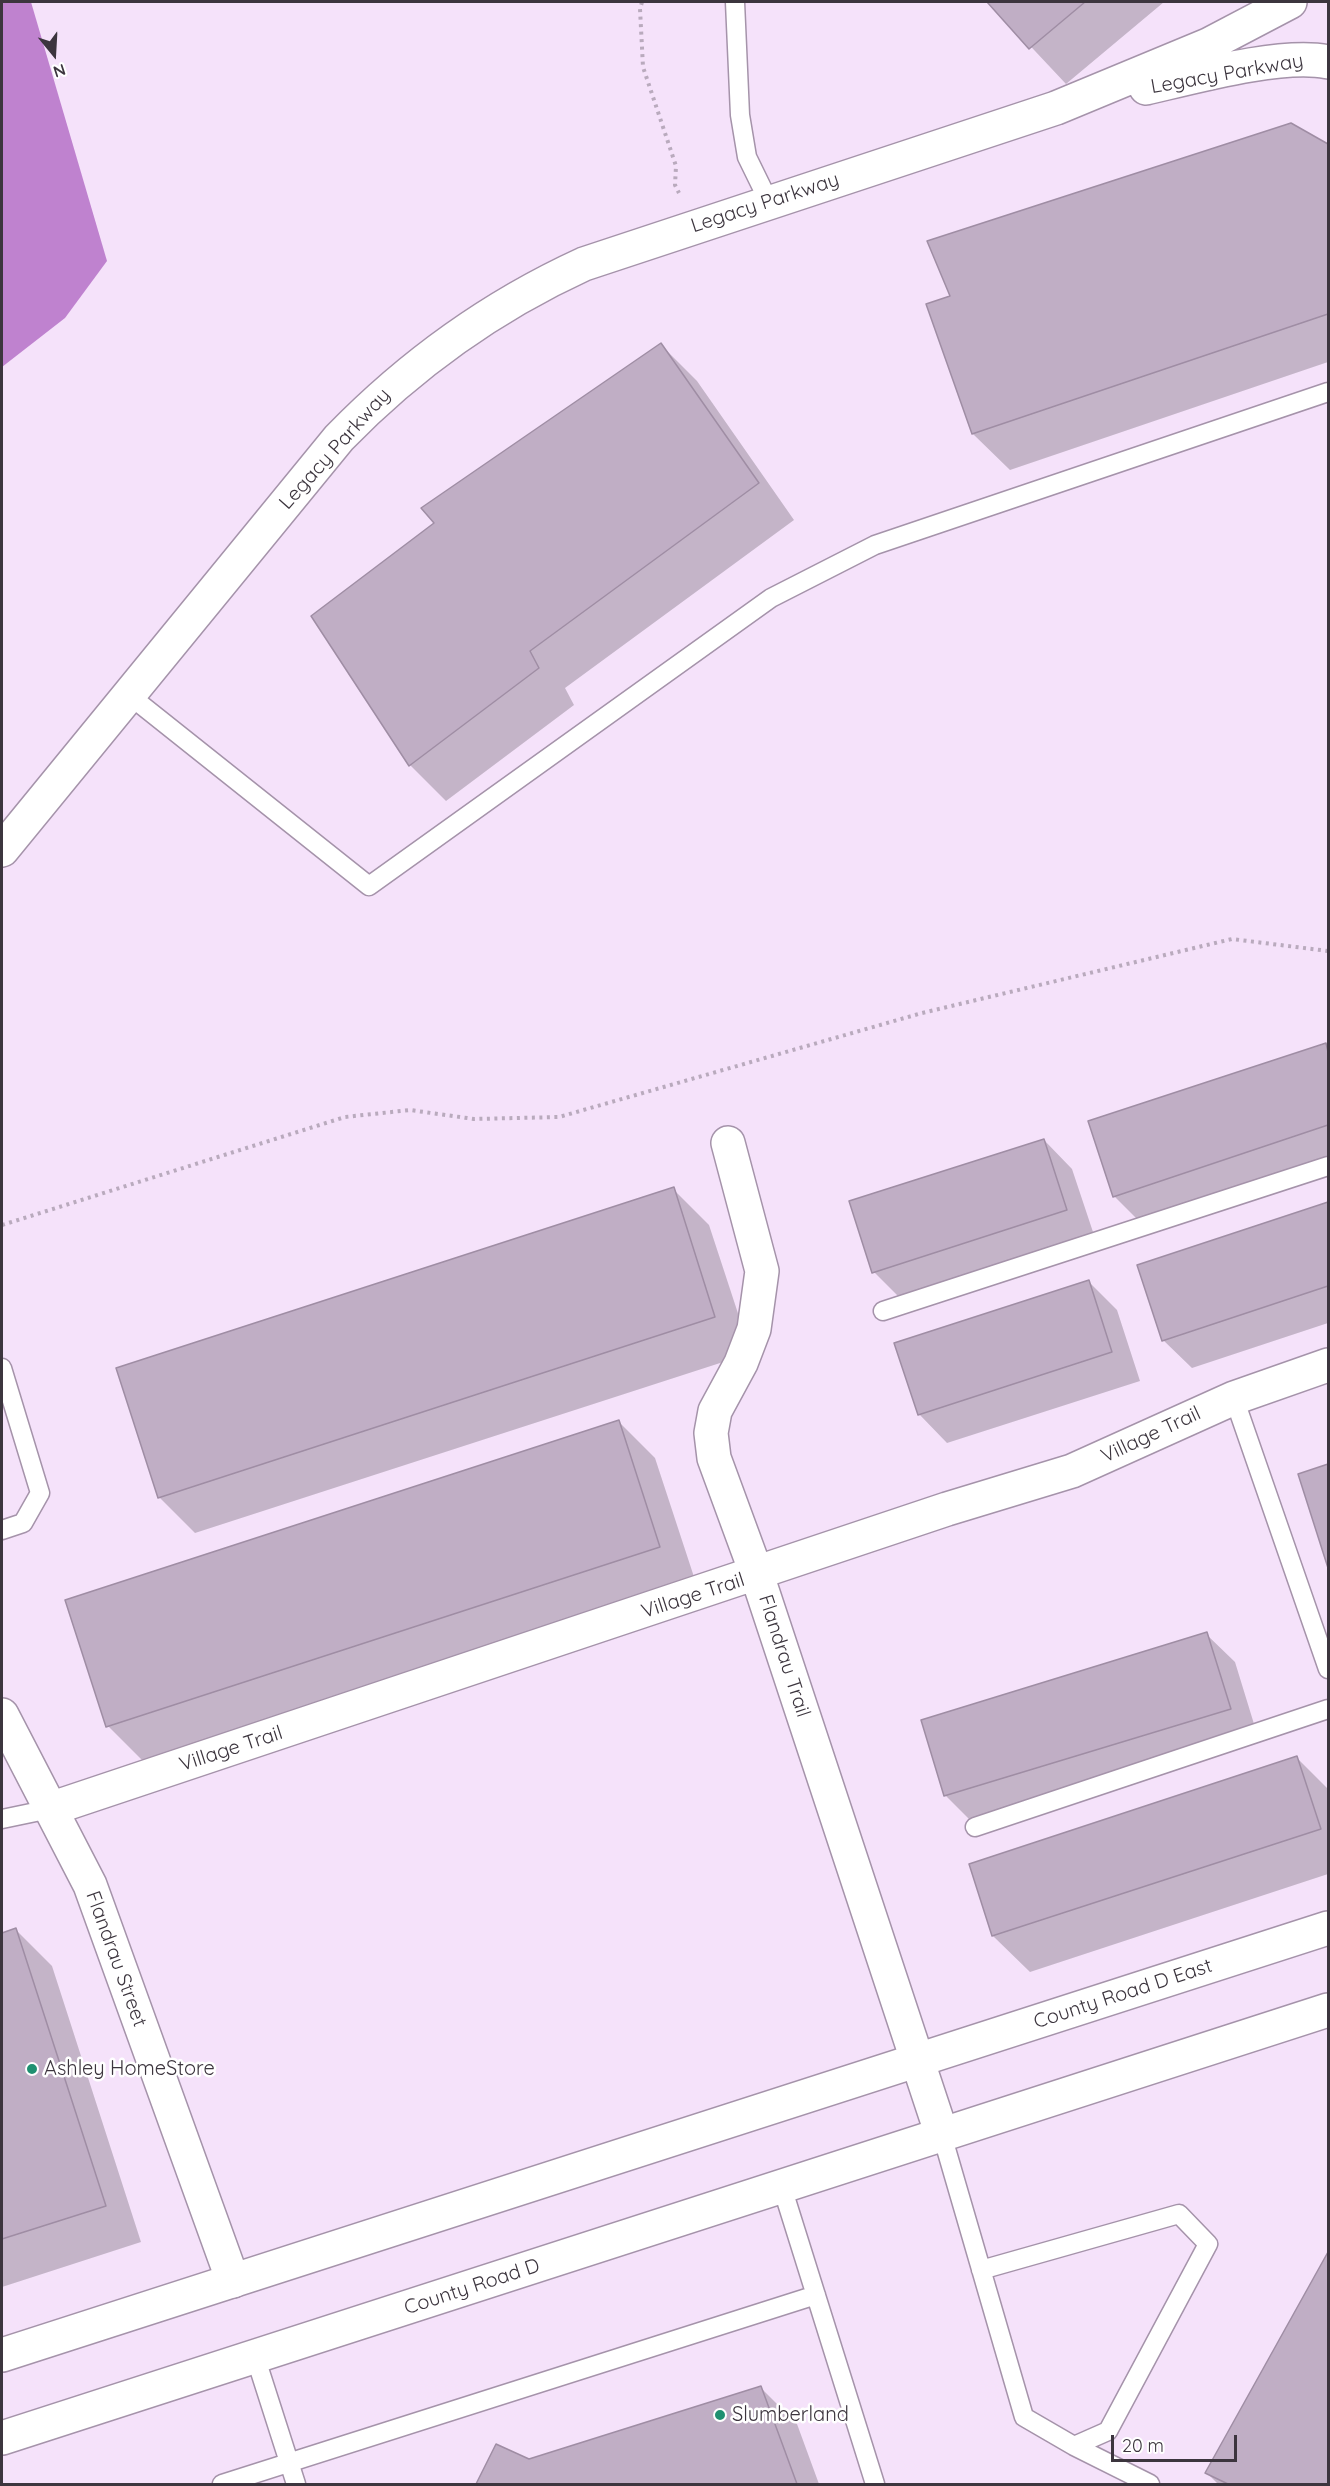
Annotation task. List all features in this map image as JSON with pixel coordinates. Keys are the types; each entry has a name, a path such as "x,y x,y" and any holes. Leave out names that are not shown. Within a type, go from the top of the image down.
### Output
{"street":[{"name":"Legacy Parkway","path":"2,850 320,460 366,410 417,365 485,316 542,284 618,251 1056,108 1208,45 1290,2"},
{"name":"Legacy Parkway","path":"1056,108 1217,71 1309,58 1329,62"},
{"name":"Flandrau Trail","path":"728,1143 762,1271 754,1329 741,1363 718,1401 712,1422 712,1445 716,1469 757,1575 942,2135"},
{"name":"Village Trail","path":"50,1809 757,1575 947,1509 1072,1471 1234,1398 1329,1365"},
{"name":"Flandrau Street","path":"2,1715 90,1885 233,2281"},
{"name":"County Road D East","path":"918,2060 1329,1928"},
{"path":"942,2135 1329,2010"},
{"path":"2,2355 918,2060"},
{"name":"County Road D","path":"2,2438 942,2135"}],"lane":[{"path":"735,2 740,115 747,157 769,202"},
{"path":"129,695 369,886 771,598 875,545 1329,392"},
{"path":"884,1311 1329,1166"},
{"path":"2,1368 40,1493 23,1523 2,1530"},
{"path":"1234,1398 1329,1669"},
{"path":"975,1827 1329,1709"},
{"path":"2,1819 50,1809"},
{"path":"942,2135 1024,2417 1074,2446 1150,2484"},
{"path":"782,2187 875,2484"},
{"path":"981,2270 1179,2214 1208,2244 1108,2431 1074,2446"},
{"path":"222,2484 816,2295"},
{"path":"255,2356 296,2484"}],"path":[{"path":"642,2 640,9 643,67 676,166 675,185 695,226"},
{"path":"2,1225 345,1117 410,1110 474,1119 559,1117 922,1013 1232,939 1329,951"}],"shaded area":[{"path":"2,2 31,2 107,261 65,318 2,367"}],"building":[{"path":"987,2 1085,2 1029,49"},
{"path":"1291,123 1328,144 1328,314 972,434 926,304 950,296 927,241"},
{"path":"661,343 759,483 530,651 539,668 409,766 311,616 434,523 421,508"},
{"path":"1326,1043 1328,1125 1113,1197 1088,1121"},
{"path":"1044,1139 1067,1210 872,1273 849,1201"},
{"path":"674,1187 715,1317 158,1498 116,1368"},
{"path":"1328,1202 1328,1286 1162,1341 1137,1265"},
{"path":"1089,1280 1112,1352 918,1415 894,1343"},
{"path":"619,1420 660,1547 106,1727 65,1600"},
{"path":"1328,1464 1328,1568 1298,1474"},
{"path":"1207,1632 1231,1709 944,1796 921,1720"},
{"path":"1297,1756 1321,1829 992,1936 969,1864"},
{"name":"Ashley HomeStore","path":"16,1928 106,2206 2,2239 2,1933"},
{"path":"1328,2252 1328,2484 1228,2484 1205,2473"},
{"name":"Slumberland","path":"761,2386 797,2484 476,2484 496,2444 529,2459"}],"place":[{"name":"Ashley HomeStore","path":"32,2069"},
{"name":"Slumberland","path":"720,2415"}]}
